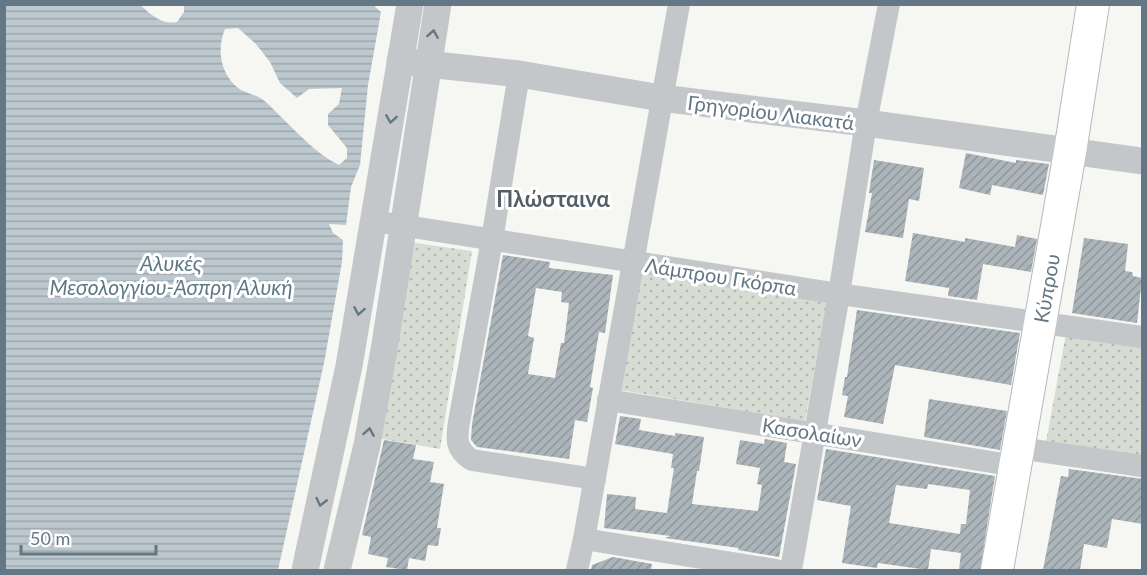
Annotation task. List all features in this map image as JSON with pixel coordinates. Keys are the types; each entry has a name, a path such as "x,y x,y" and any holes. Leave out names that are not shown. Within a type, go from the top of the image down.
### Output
{"main road":[{"name":"Κύπρου","path":"997,570 1070,152 1093,4"}],"street":[{"path":"305,570 349,366 410,4"},
{"path":"337,570 367,446 438,4"},
{"path":"577,570 679,4"},
{"path":"791,570 866,123 889,4"},
{"name":"Γρηγορίου Λιακατά","path":"400,61 519,74 661,98 1143,161"},
{"path":"519,74 459,422 457,445 464,455 472,460 595,479"},
{"name":"Λάμπρου Γκόρπα","path":"374,221 839,294 1143,338"},
{"name":"Κασολαίων","path":"608,400 814,432 1017,457 1143,466"},
{"path":"584,539 776,570"}],"shaded area":[{"path":"409,242 472,251 440,449 377,438"},
{"path":"640,273 827,303 805,421 620,390"},
{"path":"1066,334 1142,344 1142,460 1045,447"}],"water":[{"name":"Αλυκές Μεσολογγίου-Άσπρη Αλυκή","path":"5,5 140,5 157,18 171,23 177,22 184,12 184,5 373,5 381,12 368,85 360,165 351,187 346,225 329,224 333,233 343,240 342,262 324,363 278,570 5,570","holes":["238,28 256,44 270,62 280,83 297,98 309,89 342,88 339,104 328,114 328,125 347,148 347,158 339,165 314,149 264,101 242,91 231,81 224,69 221,55 221,42 225,29"]}],"building":[{"path":"966,153 1016,163 1016,160 1049,164 1043,195 992,185 990,195 959,188"},
{"path":"874,160 924,168 919,201 909,199 903,238 865,232 872,193 869,193"},
{"path":"913,233 965,242 965,238 1015,247 1017,235 1037,239 1031,272 983,264 977,300 948,296 949,288 905,281"},
{"path":"1084,238 1128,244 1125,271 1142,278 1137,323 1072,313"},
{"path":"503,255 550,262 549,268 613,275 605,333 599,332 587,422 575,420 569,459 477,447 471,440","holes":["536,288 562,292 561,302 569,303 564,343 561,343 555,378 528,374 534,338 528,336"]},
{"path":"857,310 1020,333 1011,385 895,365 883,424 844,417 848,396 842,395"},
{"path":"929,399 1007,411 1000,450 924,437"},
{"path":"620,416 641,419 639,430 675,436 675,433 704,437 692,504 758,511 762,485 757,484 760,468 736,464 740,440 764,444 765,439 787,443 784,462 796,464 779,557 738,550 739,548 665,538 671,536 604,528 607,494 636,497 635,509 667,513 674,468 671,468 673,454 615,444"},
{"path":"384,440 416,445 413,459 434,462 430,482 444,484 437,528 441,528 438,546 428,545 425,561 409,558 407,570 386,567 388,558 368,554 371,537 362,535"},
{"path":"826,449 995,476 980,570 959,570 961,553 931,549 928,570 878,563 877,568 842,563 851,506 817,500","holes":["928,484 970,490 966,524 961,524 960,534 889,523 896,485 927,489"]},
{"path":"1069,469 1143,479 1143,524 1112,519 1107,548 1084,544 1080,570 1043,570 1061,476 1068,477"},
{"path":"613,557 652,564 651,570 591,570 592,565"}],"district":[{"name":"Πλώσταινα","path":"553,198"}]}
